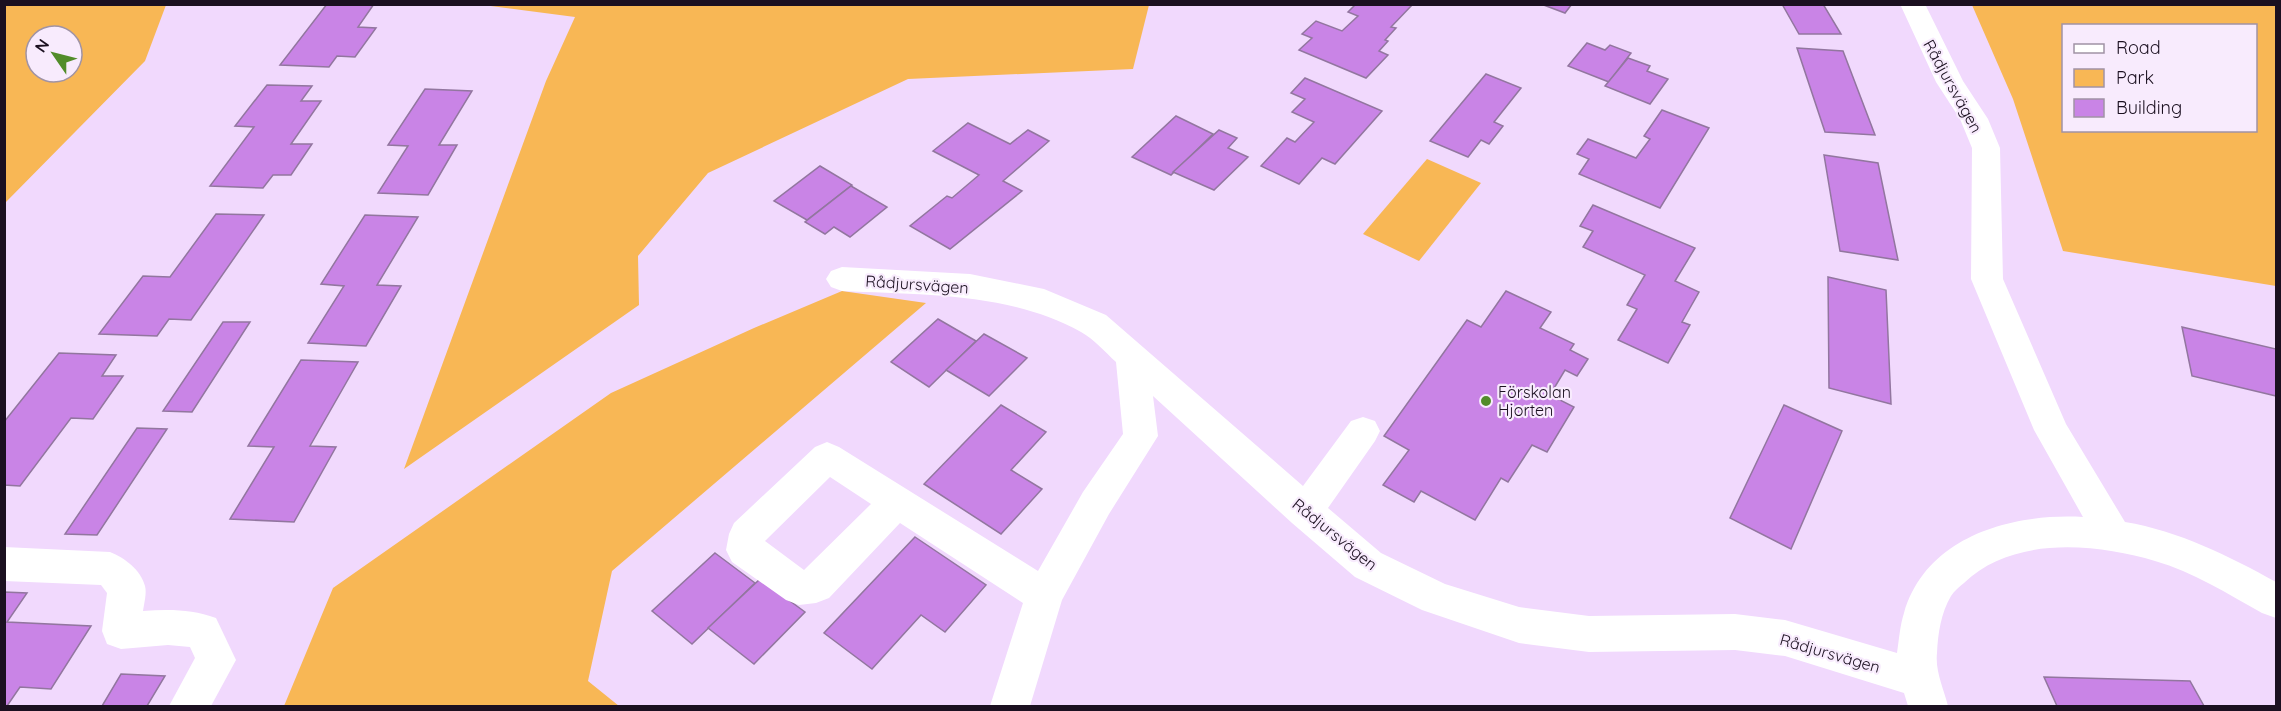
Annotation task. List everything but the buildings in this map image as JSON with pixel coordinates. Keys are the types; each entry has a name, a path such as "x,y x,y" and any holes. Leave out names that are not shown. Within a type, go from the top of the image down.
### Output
{"street":[{"name":"Rådjursvägen","path":"1912,4 1950,81 1974,118 1986,148 1987,279 2050,430 2113,535"},
{"name":"Rådjursvägen","path":"842,279 970,286 1044,301 1095,324 1305,512 1368,565 1436,598 1509,623 1589,634 1735,632 1785,638 1924,693"},
{"path":"1010,706 1044,596 1096,503 1141,436 1132,356"},
{"path":"1305,512 1363,431"},
{"path":"897,502 1044,596"},
{"name":"Rådjursvägen","path":"1924,693 1917,655 1919,627 1926,604 1950,567 1966,556 2008,537 2026,533 2086,531 2113,535 2163,548 2215,568 2277,601"},
{"path":"4,564 110,569 127,588 121,631 168,627 202,631 216,660 189,706"}],"green space":[{"path":"5,4 166,5 145,61 5,203"},
{"path":"483,5 1149,5 1133,69 908,79 708,173 638,256 639,305 404,469 546,81 575,17"},
{"path":"1972,5 2276,5 2276,286 2063,251 2013,99"},
{"path":"1427,159 1481,183 1419,261 1363,234"},
{"path":"842,291 926,303 612,571 588,681 619,706 284,706 333,588 611,393"}],"place":[{"name":"Förskolan Hjorten","path":"1486,401"}]}
